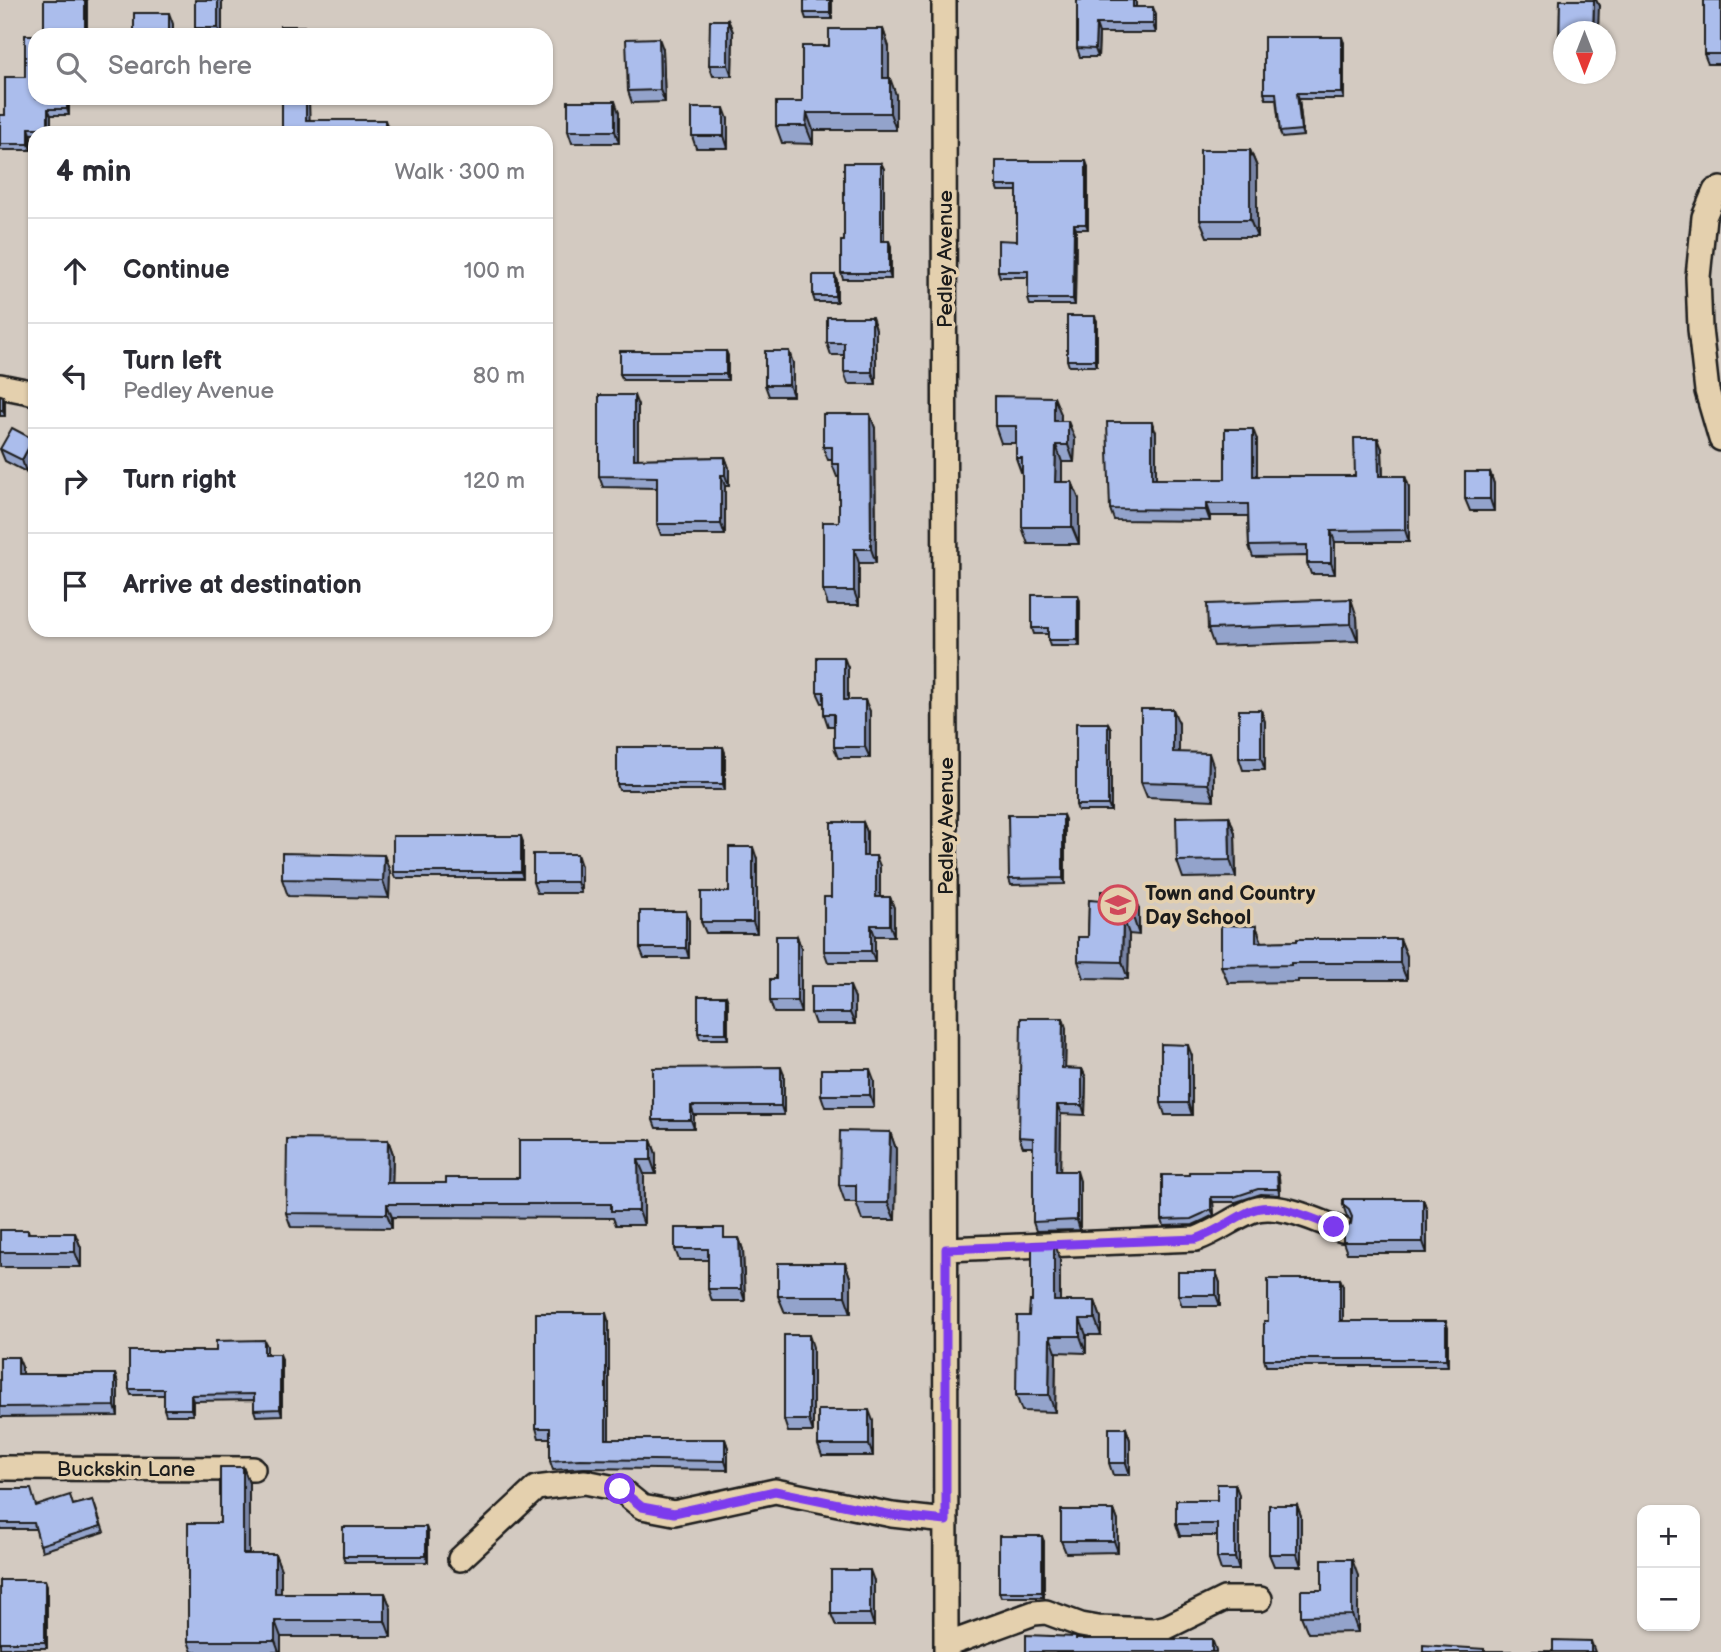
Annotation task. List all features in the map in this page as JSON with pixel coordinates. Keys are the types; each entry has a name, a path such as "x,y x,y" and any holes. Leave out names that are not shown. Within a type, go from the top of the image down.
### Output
{"street":[{"name":"Pedley Avenue","path":"944,0 946,1648"},
{"path":"1721,189 1715,191 1704,217 1698,277 1707,391 1721,439"},
{"path":"0,386 28,392"},
{"path":"946,1249 1196,1239 1253,1210 1264,1208 1302,1215 1342,1230"},
{"name":"Buckskin Lane","path":"0,1468 253,1469"},
{"path":"460,1559 536,1488 585,1482 620,1489 642,1507 674,1513 775,1491 892,1515 946,1521"},
{"path":"946,1648 1034,1613 1046,1612 1081,1626 1155,1629 1167,1627 1224,1599 1260,1599"}],"building":[{"path":"44,0 85,0 85,28 44,28"},
{"path":"195,0 218,0 218,28 195,28"},
{"path":"804,0 830,0 830,13 804,13"},
{"path":"1077,0 1133,0 1133,7 1153,7 1153,24 1096,24 1095,49 1077,48"},
{"path":"1560,0 1594,0 1593,21 1560,21"},
{"path":"1704,0 1721,0 1721,54 1704,54"},
{"path":"134,13 169,13 169,28 134,28"},
{"path":"710,20 728,20 728,65 709,65"},
{"path":"280,26 304,26 304,28"},
{"path":"829,29 883,29 883,78 890,78 890,113 807,113 806,126 776,126 776,102 802,102 802,46 829,46"},
{"path":"25,35 28,35 28,105 67,105 67,109 48,109 48,126 28,126 28,144 0,144 0,115 5,115 5,77 25,77"},
{"path":"1264,37 1342,37 1342,93 1297,93 1301,130 1280,132 1276,93 1264,93"},
{"path":"659,38 660,90 628,91 626,39"},
{"path":"568,101 615,101 615,131 568,131"},
{"path":"282,105 306,105 306,120 385,120 385,126 282,126"},
{"path":"692,108 724,108 724,136 692,136"},
{"path":"1200,150 1250,150 1250,220 1200,220"},
{"path":"996,161 1086,161 1086,224 1074,224 1073,299 1028,299 1028,271 998,271 998,240 1017,241 1017,186 996,186"},
{"path":"844,163 881,163 881,241 889,241 889,273 841,273 841,241 844,241"},
{"path":"813,275 835,275 835,296 813,296"},
{"path":"1067,316 1095,316 1095,360 1067,360"},
{"path":"827,317 872,317 872,372 844,372 844,343 827,343"},
{"path":"620,351 726,351 726,374 620,374"},
{"path":"765,351 789,351 789,385 765,385"},
{"path":"0,395 3,396 3,410 0,410"},
{"path":"599,395 634,395 634,459 725,457 725,475 721,475 721,524 657,524 657,477 599,476"},
{"path":"995,396 1054,397 1054,421 1068,421 1068,445 1056,445 1055,482 1072,482 1072,527 1022,527 1022,458 1016,458 1016,426 995,426"},
{"path":"823,414 870,414 871,549 854,549 854,591 823,591 823,522 839,522 839,464 832,464 832,447 823,447"},
{"path":"1107,422 1152,422 1152,479 1225,479 1225,429 1253,429 1253,476 1355,476 1354,438 1378,438 1379,476 1405,476 1405,530 1331,531 1331,563 1307,563 1307,545 1249,546 1248,504 1206,504 1206,510 1110,509"},
{"path":"12,428 28,436 28,449 22,460 0,449"},
{"path":"1465,472 1490,472 1490,499 1465,499"},
{"path":"1032,595 1078,595 1078,640 1048,640 1048,628 1032,628"},
{"path":"1351,599 1351,624 1208,629 1207,604"},
{"path":"817,657 844,657 844,700 865,700 865,747 834,747 834,714 824,714 824,692 817,692"},
{"path":"1141,709 1173,709 1173,752 1209,753 1208,784 1141,782"},
{"path":"1239,710 1261,710 1261,758 1239,758"},
{"path":"1076,723 1108,723 1108,805 1076,805"},
{"path":"617,747 723,747 723,784 617,784"},
{"path":"1008,815 1063,815 1063,878 1009,879"},
{"path":"1229,816 1230,860 1177,861 1176,817"},
{"path":"831,822 863,822 863,856 876,856 876,897 890,897 890,925 871,925 871,951 824,951 824,897 831,897"},
{"path":"393,836 521,836 521,872 393,872"},
{"path":"729,847 753,847 753,922 701,922 701,892 729,892"},
{"path":"282,853 384,855 383,881 282,879"},
{"path":"533,854 577,854 577,882 533,882"},
{"path":"1101,891 1133,892 1133,917 1123,917 1122,962 1078,961 1078,937 1088,937 1089,900 1101,901"},
{"path":"640,911 686,911 686,948 640,948"},
{"path":"1221,925 1256,926 1256,942 1297,939 1400,939 1400,963 1221,966"},
{"path":"776,936 797,936 797,1001 770,1001 770,979 776,979"},
{"path":"811,986 850,986 850,1013 811,1013"},
{"path":"698,996 726,996 726,1033 698,1033"},
{"path":"1021,1018 1063,1018 1062,1068 1082,1069 1082,1105 1057,1105 1056,1171 1077,1171 1077,1220 1033,1222 1033,1138 1019,1137"},
{"path":"1161,1044 1188,1045 1188,1103 1161,1103"},
{"path":"781,1067 781,1106 691,1106 691,1120 653,1120 653,1068"},
{"path":"821,1069 870,1069 870,1095 821,1095"},
{"path":"840,1131 890,1132 888,1203 856,1203 856,1185 839,1185"},
{"path":"287,1139 388,1140 387,1183 446,1183 446,1178 519,1178 519,1140 651,1140 651,1160 638,1160 639,1211 611,1211 611,1204 387,1204 387,1214 286,1213"},
{"path":"1189,1172 1277,1172 1278,1189 1258,1189 1234,1197 1211,1197 1211,1209 1202,1214 1191,1219 1162,1220 1162,1175 1189,1175"},
{"path":"1343,1199 1423,1199 1423,1242 1343,1242 1343,1231 1351,1224 1352,1217 1343,1205"},
{"path":"675,1228 724,1228 724,1238 739,1238 741,1289 708,1289 708,1249 675,1249"},
{"path":"0,1230 75,1233 75,1252 0,1252"},
{"path":"1054,1242 1054,1301 1095,1301 1095,1319 1080,1319 1080,1336 1050,1336 1049,1395 1016,1395 1017,1316 1029,1316 1032,1301 1032,1243"},
{"path":"778,1263 845,1263 845,1296 778,1296"},
{"path":"1178,1272 1216,1272 1216,1295 1178,1295"},
{"path":"1268,1279 1340,1279 1340,1321 1446,1321 1446,1359 1264,1359"},
{"path":"536,1313 606,1313 606,1439 725,1439 725,1461 550,1461 550,1428 536,1428"},
{"path":"784,1335 809,1335 809,1420 784,1420"},
{"path":"264,1340 264,1354 280,1354 280,1409 254,1410 254,1394 191,1395 191,1409 164,1409 164,1389 129,1389 129,1351 216,1351 216,1341"},
{"path":"0,1357 18,1357 18,1374 115,1374 115,1406 0,1407"},
{"path":"818,1410 869,1410 869,1445 818,1445"},
{"path":"1109,1428 1126,1428 1126,1463 1109,1463"},
{"path":"220,1467 243,1467 243,1554 275,1554 275,1593 385,1593 385,1621 275,1621 275,1641 188,1641 188,1523 220,1523"},
{"path":"1217,1484 1235,1484 1235,1558 1217,1558 1217,1524 1176,1524 1176,1500 1217,1500"},
{"path":"0,1489 31,1489 36,1506 70,1495 73,1505 93,1500 101,1526 40,1545 34,1523 0,1523"},
{"path":"1269,1505 1297,1505 1297,1554 1269,1554"},
{"path":"1061,1510 1114,1510 1114,1541 1061,1541"},
{"path":"343,1527 426,1527 426,1556 343,1556"},
{"path":"999,1536 1042,1536 1042,1592 999,1592"},
{"path":"1322,1559 1352,1559 1352,1615 1301,1616 1301,1590 1322,1590"},
{"path":"831,1570 870,1570 870,1614 831,1614"},
{"path":"0,1580 45,1580 45,1642 0,1642"},
{"path":"1026,1635 1076,1639 1212,1639 1212,1652 1026,1652"},
{"path":"1553,1640 1591,1641 1591,1652 1423,1652 1423,1645 1484,1651 1553,1651"}],"place":[{"name":"Town and Country Day School","path":"1118,905"}],"route":[{"path":"620,1489 642,1507 674,1513 775,1491 892,1515 946,1521 946,1249 1196,1239 1253,1210 1264,1208 1295,1213 1334,1227"}]}
